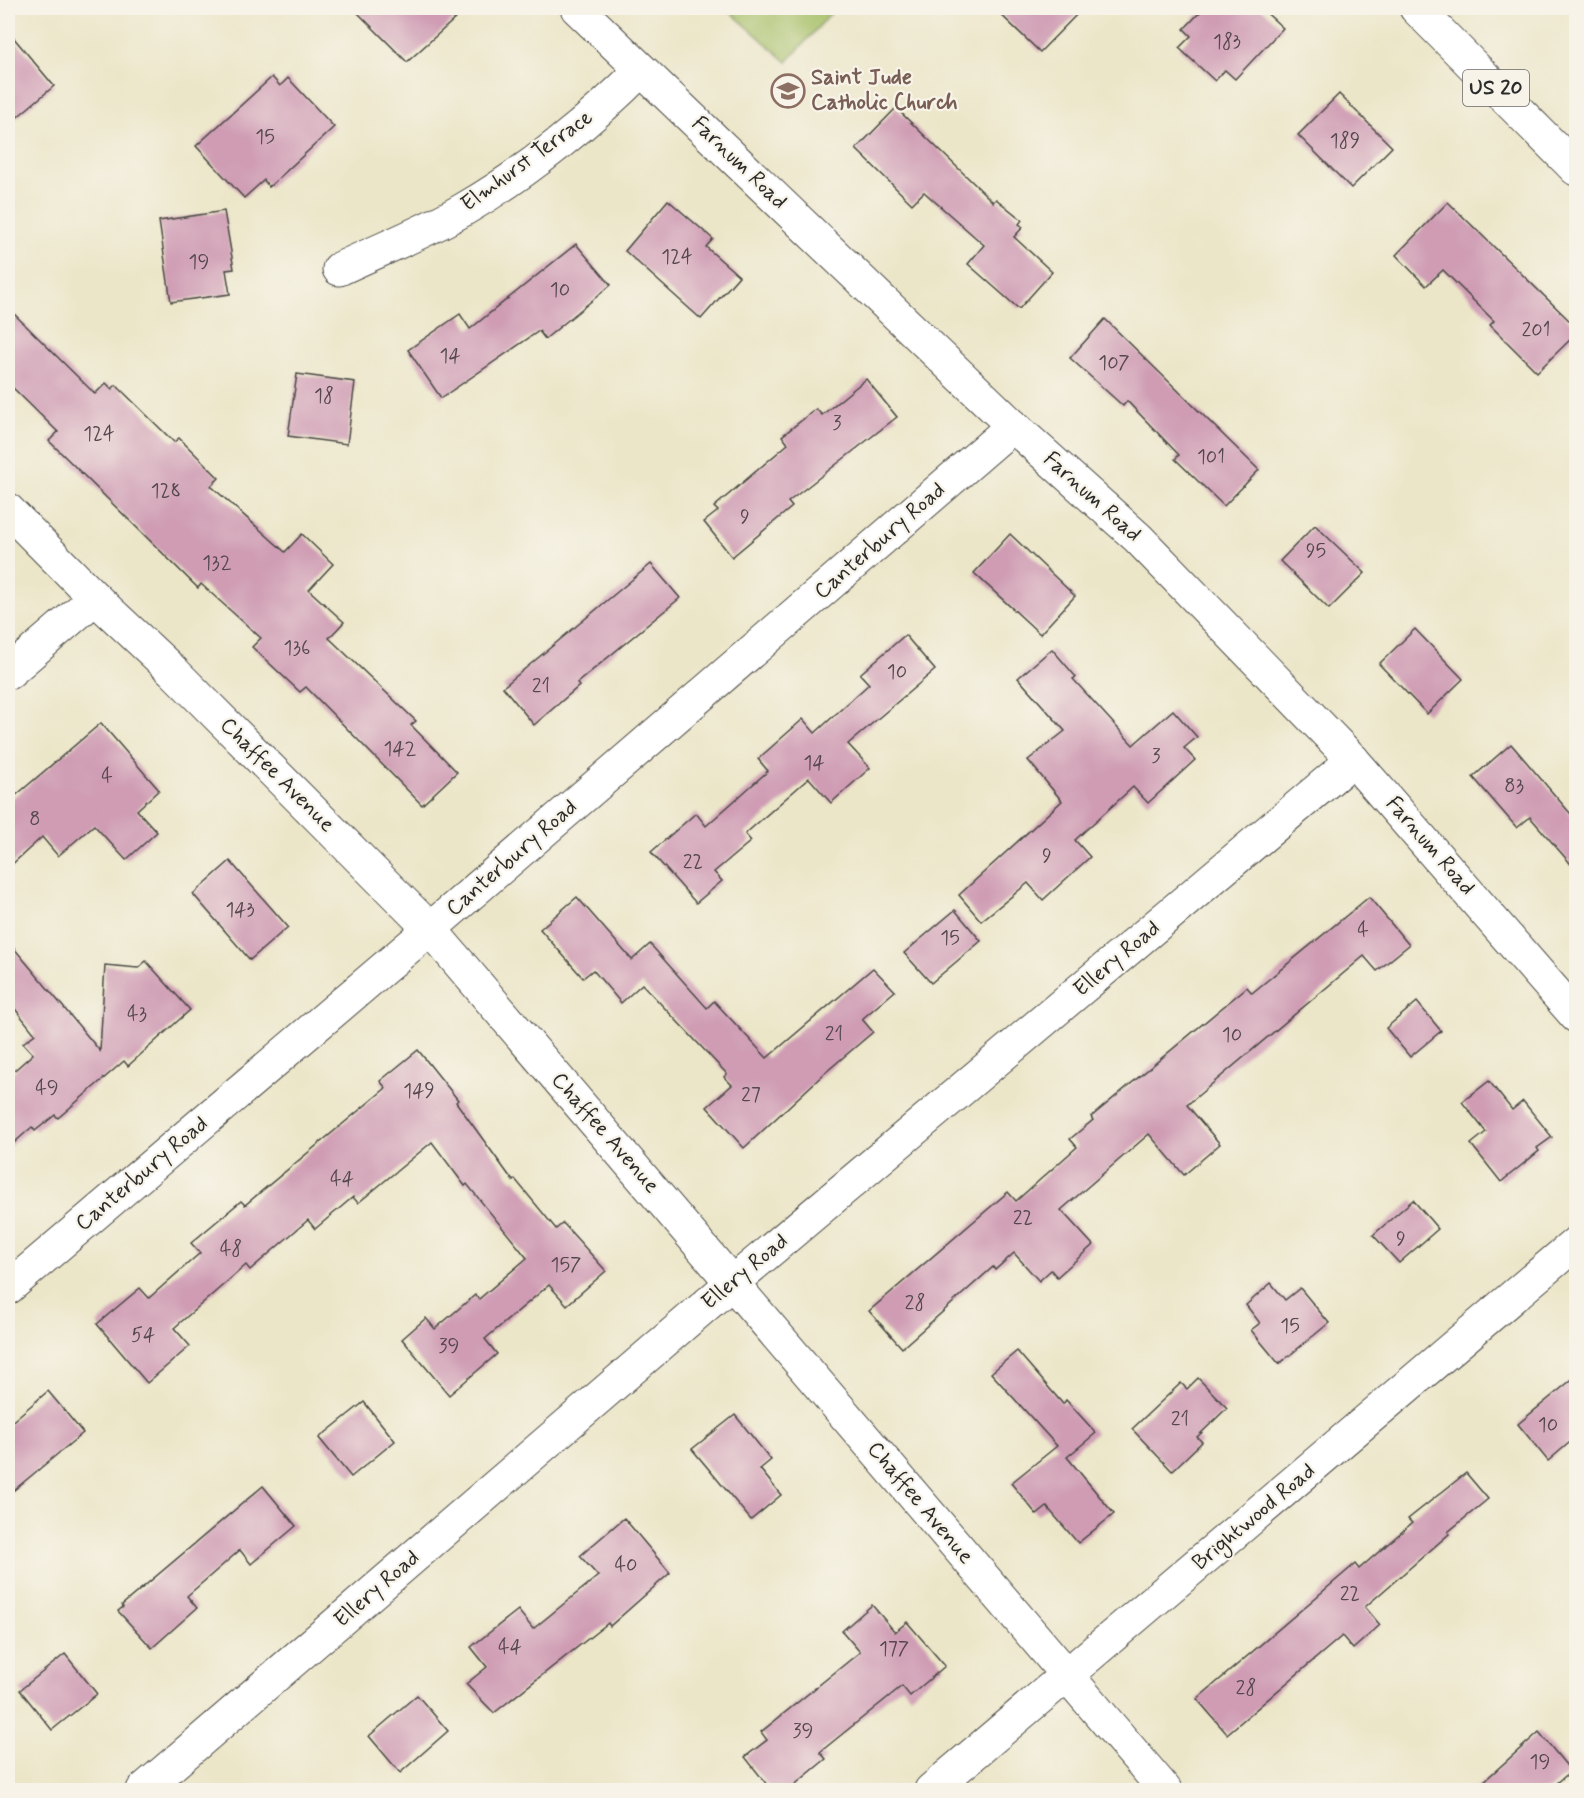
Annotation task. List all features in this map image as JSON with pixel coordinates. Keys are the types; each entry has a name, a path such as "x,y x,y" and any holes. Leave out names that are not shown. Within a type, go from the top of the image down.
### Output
{"street":[{"name":"Farnum Road","path":"577,8 1013,426 1138,538 1353,760 1576,1016"},
{"name":"US 20","path":"1416,8 1576,169"},
{"name":"Elmhurst Terrace","path":"339,270 465,209 518,173 614,98 641,70"},
{"name":"Canterbury Road","path":"8,1288 430,929 1013,426"},
{"name":"Chaffee Avenue","path":"8,510 95,598 173,671 430,929 1165,1791"},
{"path":"8,673 95,598"},
{"name":"Ellery Road","path":"143,1791 733,1282 1353,760"},
{"name":"Brightwood Road","path":"931,1791 1576,1243"}],"green space":[{"path":"726,8 825,8 831,13 787,62"}],"building":[{"path":"353,8 467,8 407,62"},
{"path":"994,8 1083,8 1040,52"},
{"path":"1204,8 1261,8 1283,28 1235,79 1225,70 1215,81 1179,48 1191,36 1184,29"},
{"path":"8,31 54,86 8,125"},
{"path":"272,77 280,86 288,78 334,127 269,187 264,180 244,198 196,146"},
{"path":"1339,94 1392,147 1351,188 1298,135"},
{"path":"896,108 993,202 996,199 1022,220 1019,224 1023,227 1014,237 1052,272 1019,309 968,264 984,245 924,192 912,204 856,149"},
{"path":"668,200 713,239 706,247 739,276 701,319 625,251"},
{"path":"1448,202 1576,327 1576,334 1537,372 1490,325 1494,321 1443,270 1426,286 1396,255"},
{"path":"224,211 234,269 226,270 230,294 171,302 159,221"},
{"path":"576,244 611,285 545,339 539,331 441,398 408,350 460,314 470,329"},
{"path":"8,308 95,394 106,383 112,389 116,385 174,442 179,438 219,478 211,486 285,552 302,534 333,564 309,590 344,622 329,638 416,721 411,725 457,772 422,805 306,687 300,692 252,647 261,638 201,584 198,588 49,441 58,432 8,383"},
{"path":"1105,319 1259,470 1224,506 1175,459 1179,455 1127,401 1123,406 1070,358"},
{"path":"297,374 355,382 347,444 288,436"},
{"path":"866,379 897,417 788,502 792,507 732,557 704,522 718,511 714,507 788,444 782,436 816,409 822,415"},
{"path":"1315,525 1365,573 1329,609 1280,561"},
{"path":"1010,534 1075,596 1040,634 974,573"},
{"path":"651,564 680,598 577,683 579,686 534,725 503,687"},
{"path":"1415,629 1463,679 1427,714 1379,664"},
{"path":"905,635 935,670 848,744 870,768 831,803 809,778 745,834 751,841 714,872 722,881 696,903 651,852 696,813 706,826 768,771 758,759 803,719 815,733 869,684 860,674"},
{"path":"1052,649 1076,677 1073,679 1133,745 1173,710 1197,737 1184,748 1195,760 1148,803 1133,787 1075,840 1090,857 1043,900 1028,883 981,921 959,895 1062,801 1028,760 1065,731 1018,678"},
{"path":"101,723 159,790 137,810 157,832 126,860 94,825 58,856 42,837 8,868 8,802"},
{"path":"1511,744 1576,820 1576,870 1530,817 1517,828 1473,777"},
{"path":"230,861 288,927 250,960 193,894"},
{"path":"577,897 632,960 650,944 707,1008 714,1001 767,1058 873,968 895,991 862,1019 873,1032 744,1148 707,1107 732,1085 724,1077 727,1074 642,984 621,1003 593,970 583,978 540,929"},
{"path":"1369,897 1409,945 1377,971 1364,956 1187,1105 1220,1144 1184,1175 1149,1134 1061,1210 1093,1245 1057,1277 1051,1270 1039,1281 1014,1253 995,1270 993,1267 902,1348 869,1311 1008,1192 1016,1201 1077,1147 1070,1139 1093,1120 1091,1117 1247,987 1252,993"},
{"path":"955,910 981,941 931,983 904,953"},
{"path":"8,941 100,1051 105,965 138,968 146,961 190,1010 128,1066 124,1061 58,1118 55,1115 35,1131 32,1127 8,1148 8,1076 33,1054 23,1043 35,1034 8,1000"},
{"path":"1417,1002 1441,1031 1410,1057 1386,1028"},
{"path":"418,1050 458,1100 456,1102 513,1181 515,1179 556,1229 563,1223 606,1271 567,1305 549,1285 485,1339 497,1354 449,1395 402,1339 426,1318 435,1329 475,1295 479,1299 527,1258 467,1184 465,1186 432,1142 358,1203 353,1197 315,1229 308,1220 250,1270 246,1265 174,1328 190,1346 147,1383 97,1324 140,1288 149,1298 200,1253 191,1243 241,1201 245,1205 386,1088 380,1081"},
{"path":"1489,1081 1512,1110 1523,1101 1552,1137 1537,1148 1539,1151 1501,1182 1471,1144 1486,1132 1462,1102"},
{"path":"1413,1200 1438,1229 1399,1263 1373,1235"},
{"path":"1271,1283 1285,1300 1300,1288 1329,1323 1279,1364 1251,1330 1260,1323 1246,1305"},
{"path":"1017,1351 1063,1404 1066,1400 1096,1433 1067,1457 1114,1514 1078,1543 1047,1507 1037,1515 1011,1483 1057,1446 991,1373"},
{"path":"1576,1376 1576,1437 1548,1461 1518,1424"},
{"path":"1198,1378 1227,1408 1197,1437 1202,1442 1172,1471 1132,1429 1181,1383 1187,1389"},
{"path":"48,1391 83,1433 8,1495 8,1425"},
{"path":"364,1402 395,1441 351,1477 319,1438"},
{"path":"735,1415 771,1460 760,1469 781,1495 751,1520 692,1449"},
{"path":"1466,1473 1488,1499 1365,1607 1380,1625 1353,1649 1342,1636 1227,1734 1197,1699 1355,1564 1359,1569 1412,1523 1408,1519"},
{"path":"263,1486 296,1526 251,1564 240,1550 187,1596 197,1608 152,1648 118,1611 123,1607 122,1605"},
{"path":"624,1518 670,1573 610,1626 608,1623 494,1713 466,1684 487,1667 471,1647 518,1610 533,1629 598,1576 580,1556"},
{"path":"872,1605 895,1632 907,1622 945,1666 910,1696 902,1686 820,1752 826,1759 787,1791 772,1791 745,1757 767,1740 761,1732 860,1652 842,1631"},
{"path":"65,1654 97,1694 52,1730 20,1690"},
{"path":"417,1695 448,1731 400,1773 369,1736"},
{"path":"1539,1732 1571,1771 1548,1791 1473,1791"}],"place":[{"name":"Saint Jude Catholic Church","path":"788,91"}]}
